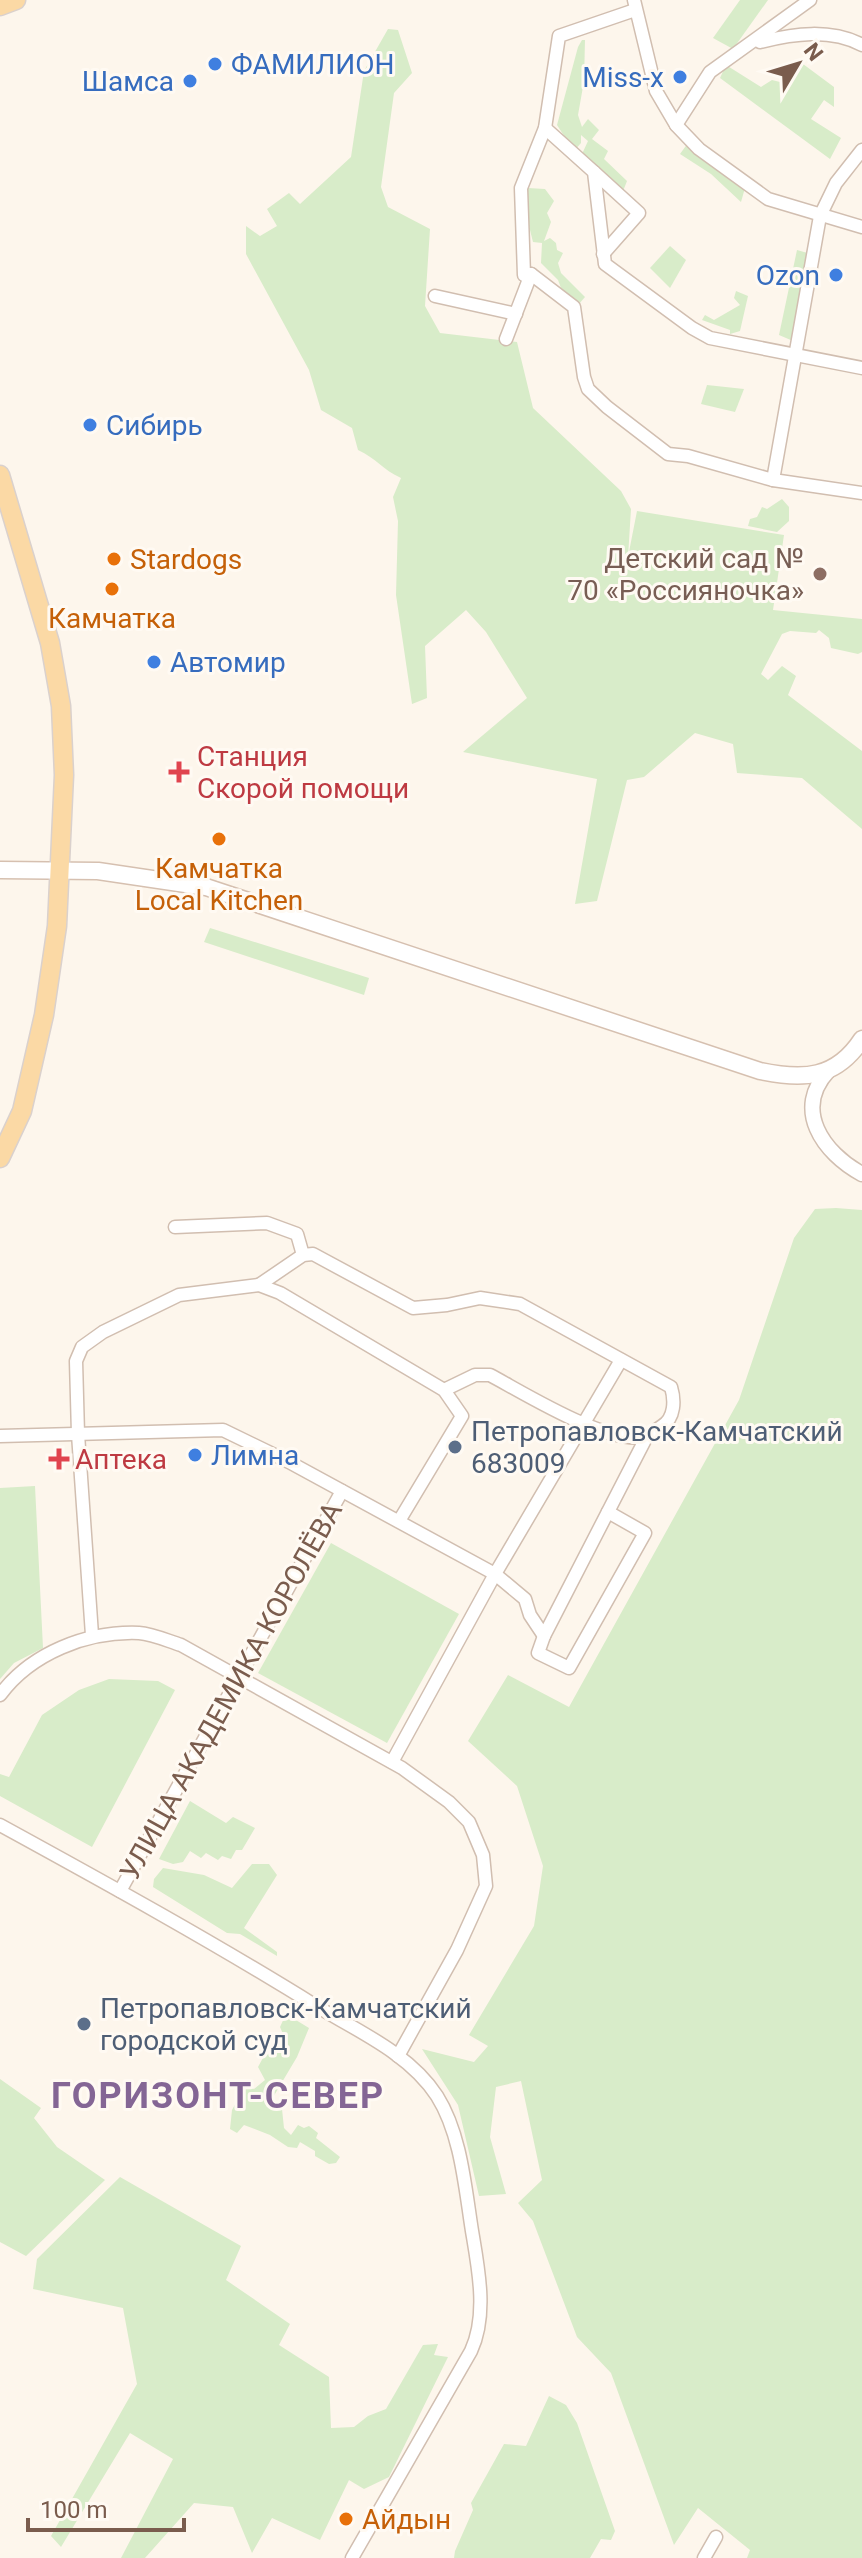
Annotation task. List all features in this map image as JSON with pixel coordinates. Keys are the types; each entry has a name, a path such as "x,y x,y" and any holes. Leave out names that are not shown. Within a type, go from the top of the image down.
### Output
{"main road":[{"path":"0,6 16,0"},
{"path":"0,475 42,609 61,706 64,775 57,926 44,1015 22,1111 0,1158"},
{"path":"0,870 61,869 139,875 206,887 760,1071 785,1076 805,1076 829,1070 848,1058 862,1039"}],"street":[{"path":"676,125 710,72 810,0"},
{"path":"862,227 768,199 699,149 676,125 656,91 635,5 559,36 545,128 521,188 524,275 531,274 574,307 588,389 668,454 688,456 773,480 862,493"},
{"path":"753,43 789,35 821,34 862,45"},
{"path":"545,128 639,213 603,254"},
{"path":"773,480 820,216 836,183 862,150"},
{"path":"594,172 605,264 710,338 862,368"},
{"path":"506,339 531,274"},
{"path":"435,296 516,314"},
{"path":"829,1070 815,1092 813,1117 834,1155 862,1174"},
{"path":"175,1227 267,1223 297,1234 303,1255"},
{"path":"92,1635 76,1361 82,1347 103,1332 179,1295 259,1285 303,1255 313,1254 413,1308 480,1298 520,1304 671,1387 675,1399 668,1423 647,1436 625,1438 585,1425 490,1375 475,1375 444,1390"},
{"path":"259,1285 280,1293 444,1390 462,1416 399,1521"},
{"path":"392,1762 495,1574 621,1360"},
{"name":"УЛИЦА АКАДЕМИКА КОРОЛЁВА","path":"0,1436 223,1430 495,1574 525,1599 530,1615 544,1636 538,1653 569,1668 645,1533 608,1512"},
{"path":"544,1636 647,1436"},
{"name":"УЛИЦА АКАДЕМИКА КОРОЛЁВА","path":"120,1891 342,1491"},
{"path":"0,1695 13,1678 56,1650 92,1635 142,1633 181,1645 392,1762 449,1802 469,1822 483,1855 486,1886 457,1950 398,2056"},
{"path":"0,1825 120,1891 398,2056 416,2070 436,2094 453,2133 467,2200 479,2281 474,2343 352,2558"},
{"path":"704,2558 716,2537"}],"green space":[{"path":"740,0 768,0 733,49 713,38"},
{"path":"388,29 398,30 412,73 394,93 381,187 388,207 430,229 425,306 440,333 517,342 533,408 621,491 631,509 628,557 637,511 784,535 773,610 862,619 862,652 858,654 831,648 829,638 819,630 816,633 790,631 782,634 761,674 768,680 782,666 796,676 788,695 862,751 862,829 802,778 737,773 733,744 695,733 644,777 627,780 597,901 575,904 597,779 463,752 527,698 486,632 466,610 425,646 427,698 412,704 396,595 398,521 393,497 401,478 358,450 352,428 321,410 309,370 246,254 246,226 260,236 277,226 267,209 289,193 300,204 351,157 364,71"},
{"path":"582,40 585,40 584,81 578,115 582,127 588,119 599,130 592,139 608,151 604,159 627,181 623,191 582,154 588,141 581,135 581,143 574,151 557,125"},
{"path":"803,64 834,87 834,107 824,100 811,119 841,138 830,159 720,78 726,65 761,87 772,80 780,82"},
{"path":"688,143 745,188 741,202 711,174 680,154"},
{"path":"528,188 545,189 554,201 547,213 551,222 544,241 550,238 556,243 557,250 563,253 558,263 561,273 585,297 578,305 564,296 558,280 541,263 542,243 533,242 530,230 524,223"},
{"path":"670,246 686,260 670,288 650,268"},
{"path":"797,250 811,254 803,275 799,328 793,341 779,335"},
{"path":"736,291 748,296 740,331 730,334 730,330 702,320 705,315 714,320 740,305 734,298"},
{"path":"707,385 744,389 735,412 701,404"},
{"path":"782,499 789,507 789,521 777,532 748,526 750,519 757,517 762,507 767,509"},
{"path":"210,928 369,978 364,995 204,942"},
{"path":"815,1209 862,1210 862,2558 747,2558 750,2550 698,2508 674,2545 611,2373 577,2337 533,2221 518,2203 542,2180 521,2081 496,2087 490,2137 506,2194 479,2196 458,2105 422,2049 474,2062 488,2046 469,2035 534,1926 543,1866 517,1786 468,1741 508,1675 569,1707 739,1400 794,1238"},
{"path":"35,1486 43,1648 14,1663 0,1679 0,1488"},
{"path":"331,1543 459,1614 387,1743 258,1673"},
{"path":"109,1679 158,1681 175,1690 92,1847 0,1796 0,1774 9,1777 42,1715 79,1690"},
{"path":"190,1801 226,1823 233,1817 255,1828 242,1850 236,1850 231,1859 222,1856 218,1860 206,1853 201,1858 190,1851 183,1862 173,1864 159,1859"},
{"path":"252,1864 269,1864 277,1875 244,1928 277,1952 277,1956 240,1934 227,1933 153,1887 154,1879 163,1868 204,1875 232,1888"},
{"path":"286,2014 309,2028 297,2057 272,2099 282,2109 284,2128 291,2135 298,2125 304,2128 309,2126 318,2133 316,2138 340,2157 336,2163 329,2164 315,2156 315,2151 300,2142 297,2148 288,2147 270,2135 244,2125 237,2133 230,2129 232,2110 245,2086 254,2089 265,2080 258,2067 264,2056 279,2049 283,2034 280,2027"},
{"path":"0,2079 41,2108 34,2118 57,2147 105,2180 26,2256 0,2242"},
{"path":"120,2177 241,2246 226,2280 290,2324 279,2345 329,2377 331,2428 354,2427 368,2416 386,2409 423,2345 438,2344 434,2355 448,2357 389,2477 364,2489 349,2480 320,2540 272,2518 252,2553 233,2507 194,2503 145,2558 121,2558 173,2459 130,2433 61,2547 51,2536 137,2384 123,2308 33,2289 37,2259"},
{"path":"549,2396 566,2405 577,2423 615,2531 611,2540 601,2539 590,2558 454,2558 473,2510 471,2503 504,2444 526,2446"}],"place":[{"name":"ФАМИЛИОН","path":"215,64"},
{"name":"Miss-x","path":"680,77"},
{"name":"Шамса","path":"190,81"},
{"name":"Ozon","path":"836,275"},
{"name":"Сибирь","path":"90,425"},
{"name":"Stardogs","path":"114,559"},
{"name":"Детский сад № 70 «Россияночка»","path":"820,574"},
{"name":"Камчатка","path":"112,589"},
{"name":"Автомир","path":"154,662"},
{"name":"Станция Скорой помощи","path":"179,772"},
{"name":"Камчатка Local Kitchen","path":"219,839"},
{"name":"Петропавловск-Камчатский 683009","path":"455,1447"},
{"name":"Лимна","path":"195,1455"},
{"name":"Аптека","path":"59,1459"},
{"name":"Петропавловск-Камчатский городской суд","path":"84,2024"},
{"name":"Айдын","path":"346,2519"}],"district":[{"name":"ГОРИЗОНТ-СЕВЕР","path":"218,2096"}]}
